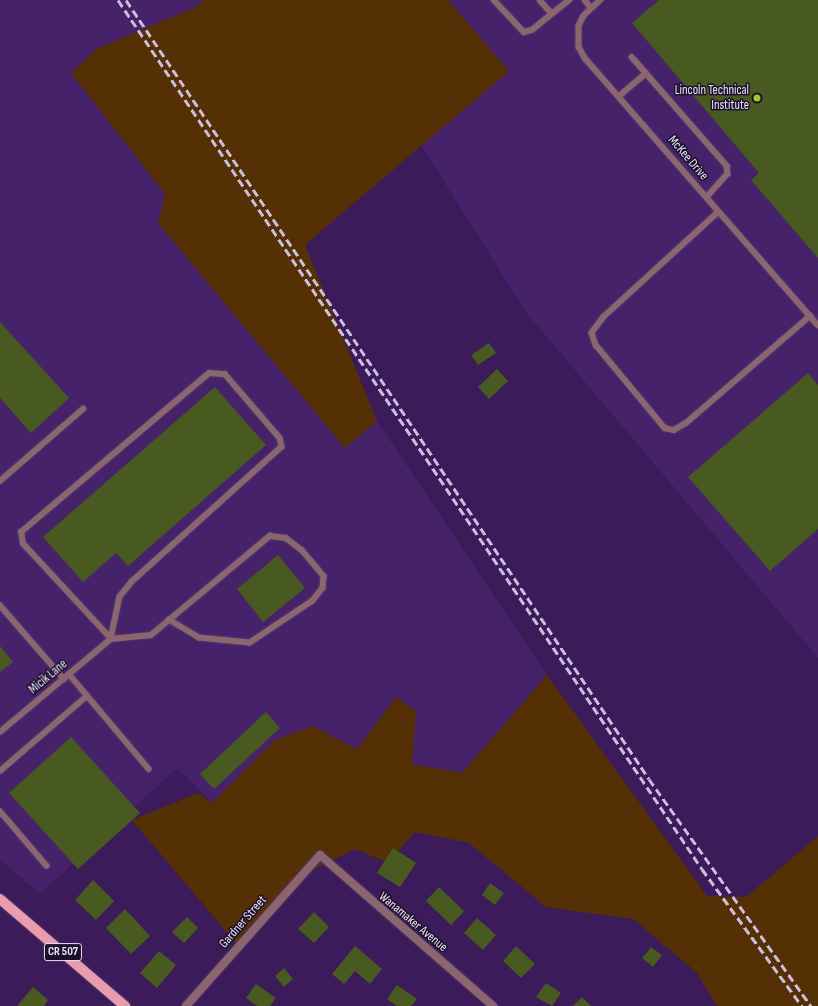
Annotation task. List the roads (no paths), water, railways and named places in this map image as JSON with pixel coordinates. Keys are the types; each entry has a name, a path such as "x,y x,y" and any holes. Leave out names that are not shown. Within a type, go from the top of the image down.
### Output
{"main road":[{"name":"CR 507","path":"0,899 125,1006"}],"street":[{"name":"Gardner Street","path":"186,1006 320,855"},
{"name":"Wanamaker Avenue","path":"320,855 493,1006"}],"lane":[{"path":"494,0 524,32 532,30 569,0"},
{"path":"540,0 552,14"},
{"path":"585,0 592,8"},
{"name":"McKee Drive","path":"601,0 592,8 579,26 579,47 619,96 719,212 818,324"},
{"path":"632,57 726,166 728,174 707,197"},
{"path":"619,96 646,73"},
{"path":"719,212 604,317 592,333 596,345 665,428 674,430 686,423 810,316"},
{"path":"209,373 224,374 280,438 282,447 132,582 120,597 111,638 23,544 21,532 209,373"},
{"path":"0,482 83,409"},
{"path":"111,638 151,635 270,536 286,538 302,550 324,576 323,588 313,600 250,643 199,638 170,620"},
{"path":"0,605 64,678"},
{"name":"Micik Lane","path":"0,732 111,638"},
{"path":"69,674 149,769"},
{"path":"0,771 87,696"},
{"path":"0,811 47,866"}],"railway":[{"path":"118,0 702,869 802,1006"},
{"path":"126,0 649,779 811,1006"}],"place":[{"name":"Lincoln Technical Institute","path":"757,98"}]}
